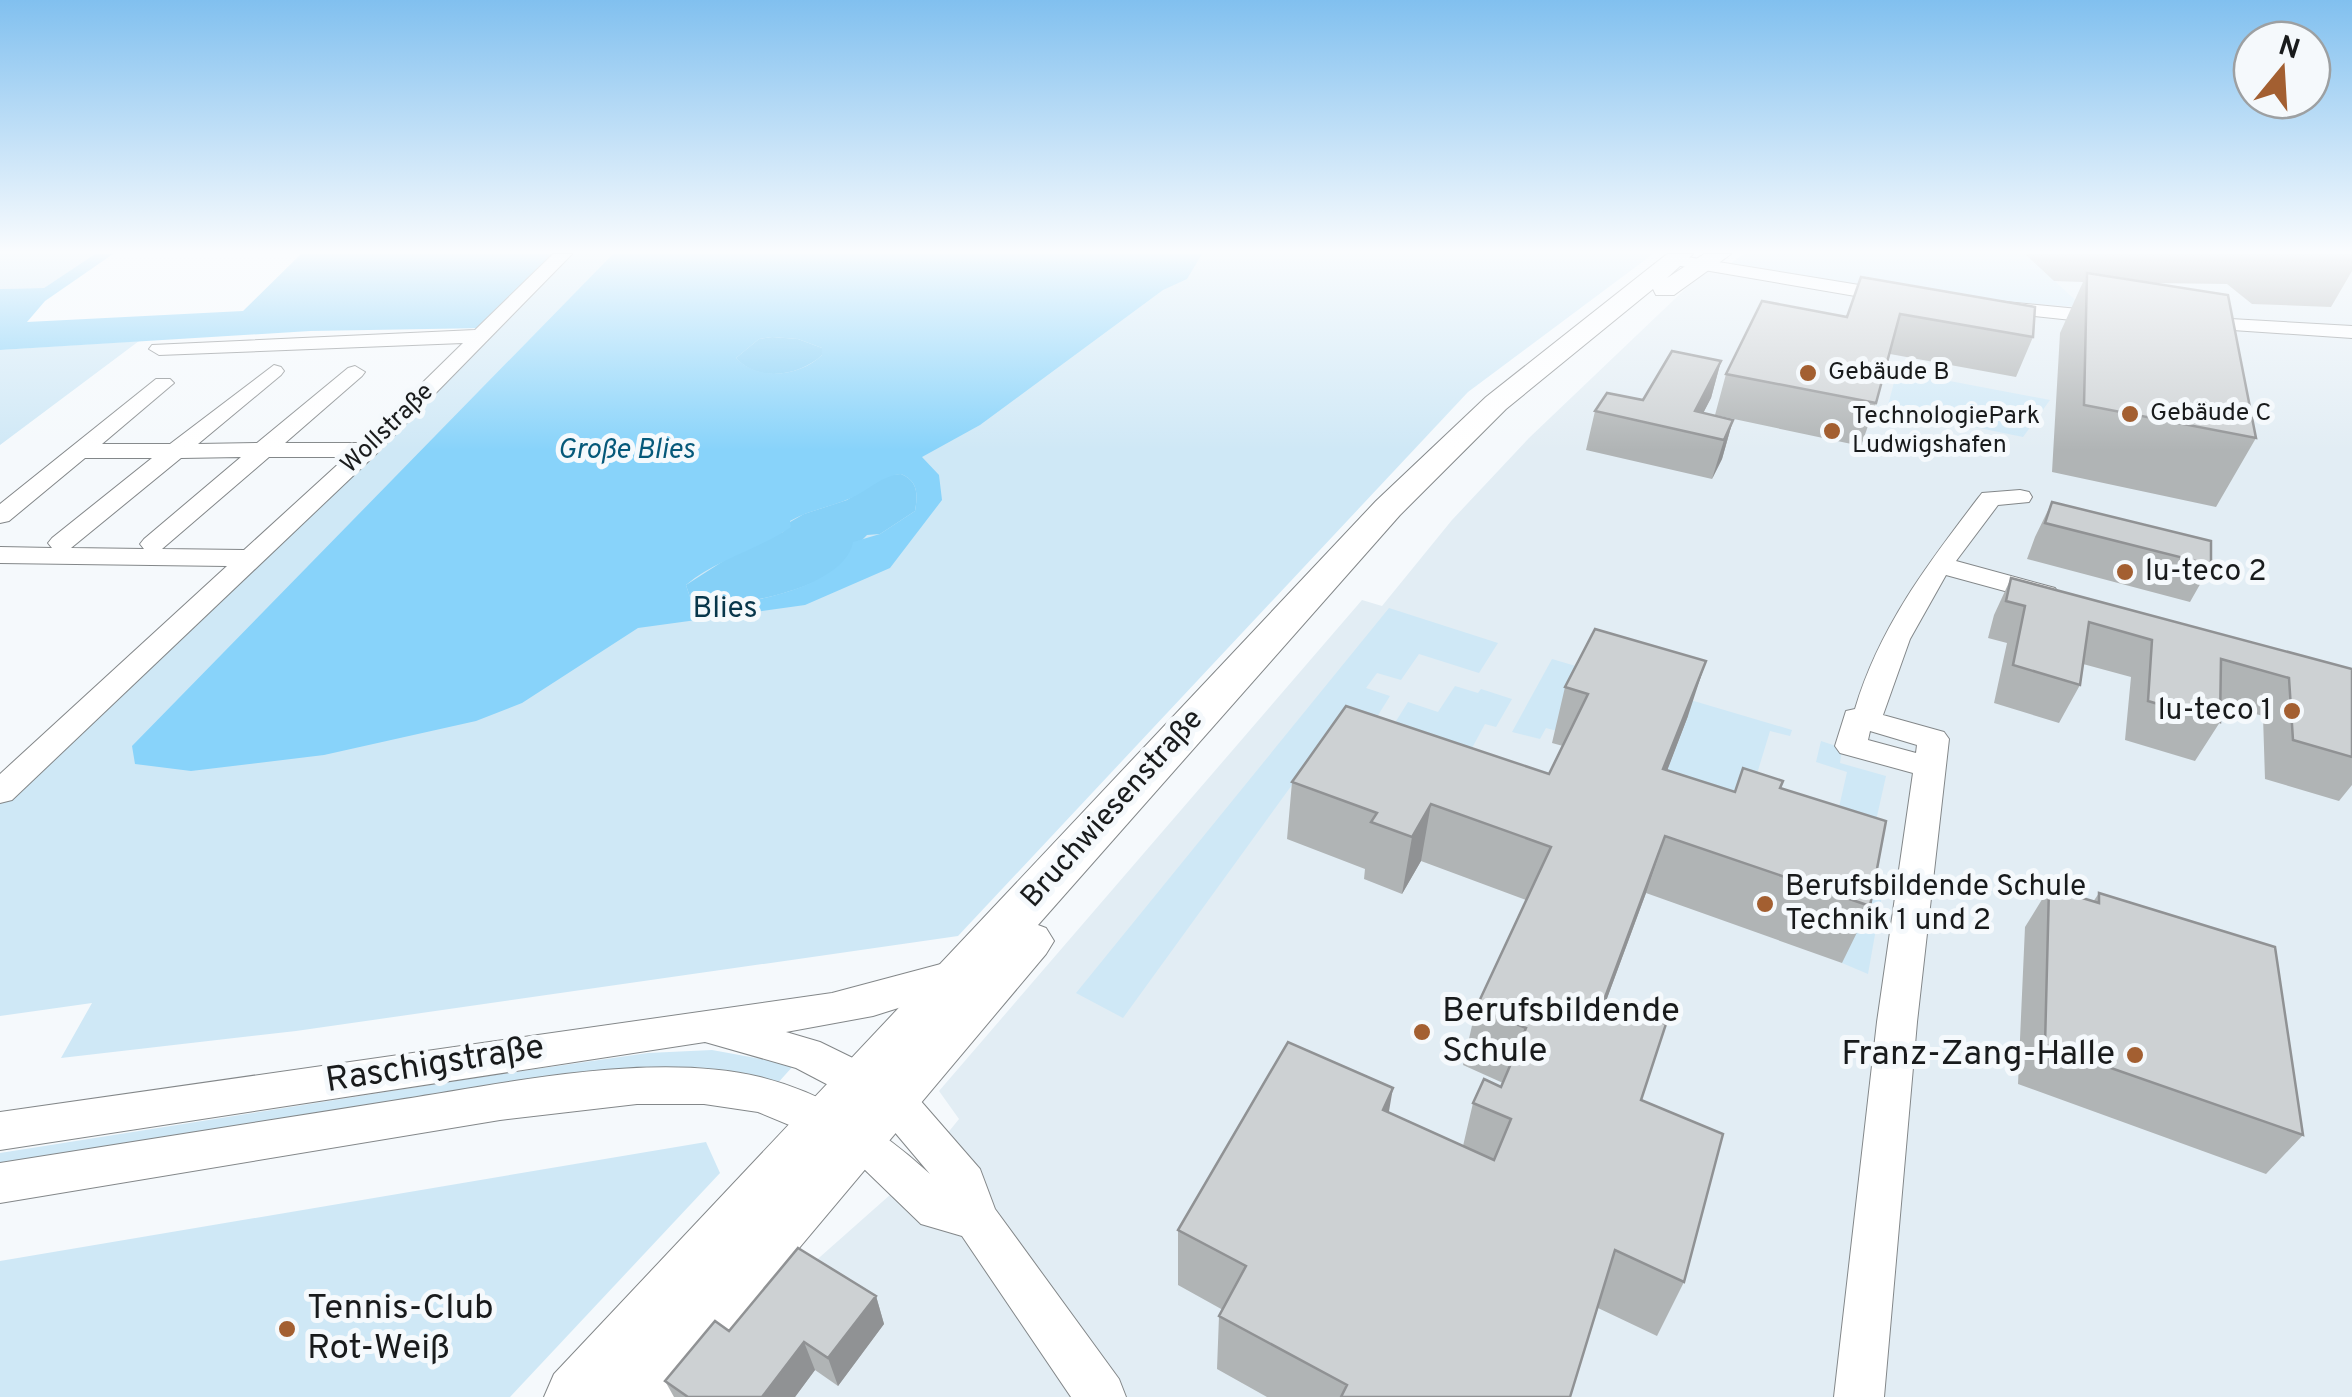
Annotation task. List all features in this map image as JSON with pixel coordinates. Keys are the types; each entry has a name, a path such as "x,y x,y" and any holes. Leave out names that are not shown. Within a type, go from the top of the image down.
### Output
{"main road":[{"name":"Bruchwiesenstraße","path":"631,1397 964,972 1445,450 1496,403 1613,319"},
{"name":"Bruchwiesenstraße","path":"577,1397 859,1109 1410,510 1488,430 1619,319"}],"street":[{"name":"Wollstraße","path":"0,792 253,558 500,319"},
{"path":"2180,322 2342,332 2352,347"},
{"path":"158,348 484,336"},
{"path":"61,543 274,371"},
{"path":"154,544 355,372"},
{"path":"0,516 164,383"},
{"path":"80,451 367,450"},
{"path":"1859,1397 1897,1022 1930,768 1852,746 1857,718 1867,720 1878,676 1902,620 1940,565 1990,498 2020,496"},
{"path":"0,556 253,558"},
{"path":"1940,565 2080,603"},
{"path":"699,1026 848,1007 918,990 964,972"},
{"name":"Raschigstraße","path":"0,1130 699,1026 806,1054 859,1109"},
{"name":"Raschigstraße","path":"0,1183 500,1102 637,1086 704,1086 859,1109"},
{"path":"859,1109 937,1209 976,1219 1101,1397"}],"shaded area":[{"path":"0,319 494,319 486,328 310,331 0,350"},
{"path":"1654,319 2352,319 2352,1397 662,1397 917,1171 959,1119 939,1091 1362,600 1382,606 1452,520 1529,438"},
{"path":"759,339 798,339 822,348 822,355 802,368 779,374 756,371 736,358"},
{"path":"901,474 916,489 915,511 880,534 867,535 836,570 806,585 767,597 693,606 686,585 739,551 783,532 790,522 804,514 847,500 887,475"}],"green space":[{"name":"Blies","path":"507,319 1566,319 1468,392 958,936 296,1031 61,1058 92,1003 0,1016 0,804 264,559"},
{"path":"139,341 0,445 0,350"},
{"path":"1897,371 2050,400 2023,437 1887,409"},
{"path":"1389,608 1498,643 1479,673 1419,654 1401,680 1377,673 1366,688 1390,696 1364,738 1334,727 1123,1018 1076,993"},
{"path":"1552,659 1792,730 1790,736 1770,731 1753,787 1646,826 1688,716 1557,731 1546,728 1540,739 1512,732"},
{"path":"1455,686 1512,699 1496,727 1485,724 1472,748 1460,744 1444,769 1381,745 1408,702 1438,712"},
{"path":"1821,741 1842,748 1840,763 1886,776 1865,870 1885,878 1868,974 1842,963 1859,879 1832,838 1847,772 1816,762"},
{"path":"712,1050 794,1065 776,1085 697,1067 635,1070 0,1168 0,1153 481,1077 648,1053"},
{"name":"Tennis-Club Rot-Weiß","path":"706,1142 720,1173 510,1397 0,1397 0,1261"}],"water":[{"name":"Große Blies","path":"549,319 1123,319 980,425 922,457 939,475 942,500 890,568 805,605 638,628 522,703 476,721 324,755 191,771 135,764 132,746","holes":["759,339 798,339 822,348 822,355 792,372 756,371 736,358","894,475 911,480 916,489 915,511 880,534 853,542 846,558 831,572 759,599 693,606 686,585 779,535 791,527 790,521 851,498"]}],"building":[{"path":"1753,319 1899,319 1876,403 1726,374"},
{"path":"1930,319 2034,319 2033,337"},
{"path":"2086,319 2233,319 2256,438 2084,405"},
{"path":"1672,351 1721,361 1695,411 1733,420 1724,440 1595,411 1607,393 1643,400"},
{"path":"2052,502 2211,541 2211,565 2045,523"},
{"path":"2011,578 2352,669 2352,757 2293,740 2289,678 2221,659 2220,722 2148,701 2152,640 2089,622 2080,685 2013,665 2025,606 2006,601"},
{"path":"1595,629 1706,661 1663,769 1735,792 1743,768 1783,781 1780,788 1886,821 1870,906 1665,836 1604,1000 1666,1024 1641,1100 1723,1134 1684,1282 1615,1250 1570,1397 1341,1397 1347,1385 1219,1316 1246,1266 1178,1230 1288,1042 1393,1088 1383,1110 1494,1160 1511,1119 1473,1103 1484,1079 1501,1087 1526,1028 1476,1008 1551,847 1431,804 1412,837 1371,822 1377,813 1292,782 1346,706 1549,774 1588,694 1565,687"},
{"name":"Franz-Zang-Halle","path":"2049,888 2099,903 2099,893 2275,947 2303,1135 2045,1045"},
{"path":"798,1248 876,1296 828,1358 804,1342 762,1397 688,1397 665,1381 715,1321 729,1331"}],"place":[{"name":"Gebäude B","path":"1808,373"},
{"name":"Gebäude C","path":"2130,414"},
{"name":"TechnologiePark Ludwigshafen","path":"1832,431"},
{"name":"lu-teco 2","path":"2125,572"},
{"name":"lu-teco 1","path":"2292,711"},
{"name":"Berufsbildende Schule Technik 1 und 2","path":"1765,904"},
{"name":"Berufsbildende Schule","path":"1422,1032"},
{"name":"Franz-Zang-Halle","path":"2135,1055"},
{"name":"Tennis-Club Rot-Weiß","path":"287,1329"}]}
